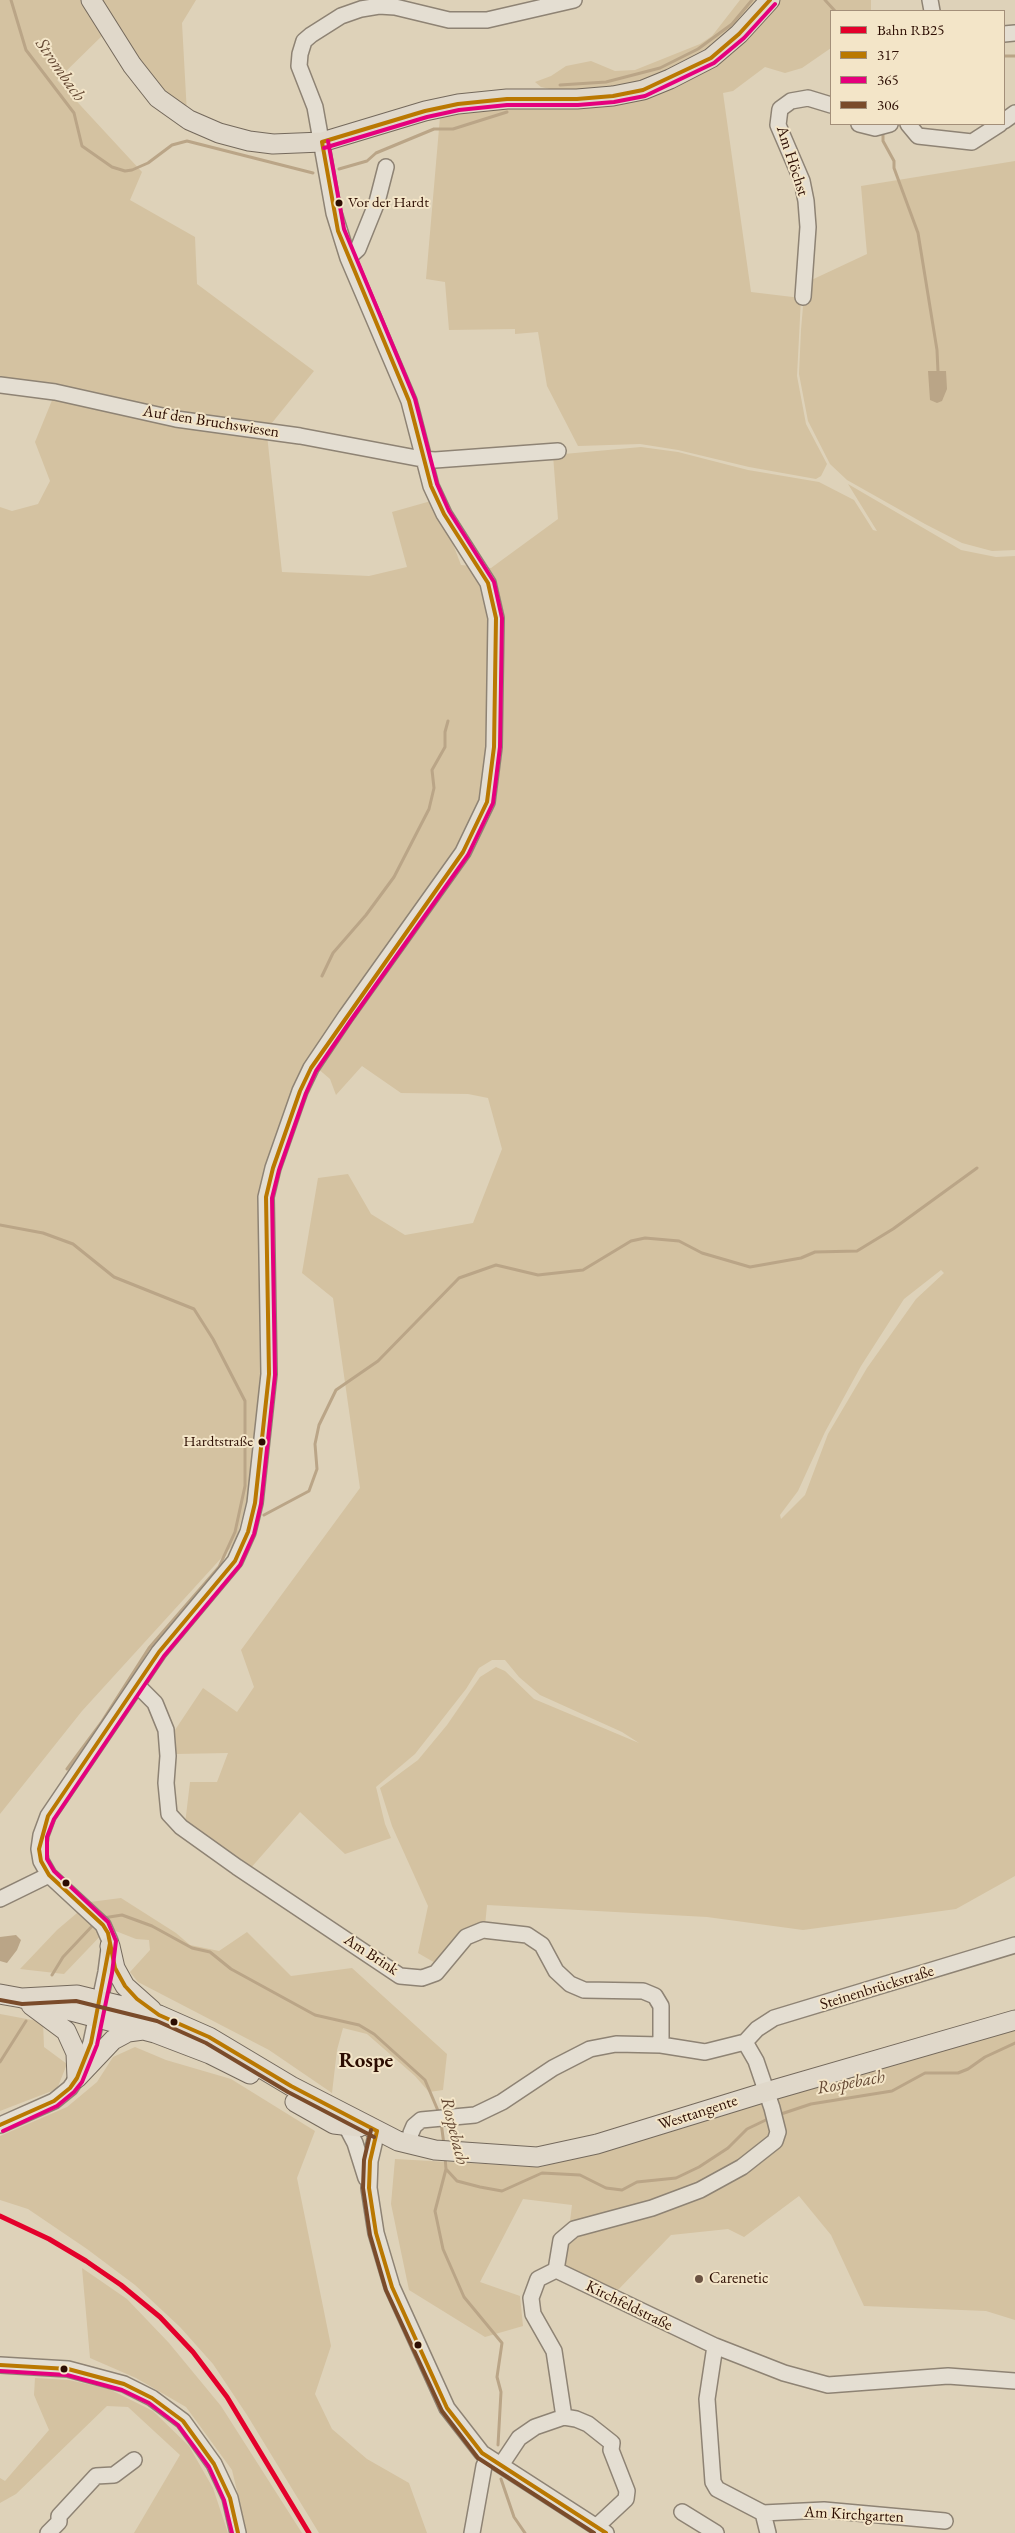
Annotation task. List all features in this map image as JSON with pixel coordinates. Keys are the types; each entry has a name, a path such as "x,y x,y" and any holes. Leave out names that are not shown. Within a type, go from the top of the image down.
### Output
{"main road":[{"path":"91,0 144,81 158,98 190,120 219,133 249,141 273,144 322,142 425,111 458,104 507,98 577,99 613,96 642,90 670,79 711,58 739,34 770,0"},
{"path":"110,1946 115,1968 125,1986 137,1999 159,2015"},
{"name":"Westtangente","path":"0,1994 159,2015 209,2037 290,2086 398,2141 435,2150 537,2157 597,2144 769,2100 1015,2020"},
{"path":"22,1998 66,2031 76,2053 78,2078"},
{"name":"Westtangente","path":"99,2008 145,2030 239,2067 326,2121 334,2124 377,2130"},
{"path":"78,2078 112,2040 128,2032 145,2030"}],"street":[{"path":"0,2125 54,2101 70,2088 78,2078 91,2043 110,1946 108,1933 98,1919 48,1875 41,1861 39,1849 40,1835 48,1816 159,1652 230,1568 248,1532 255,1503 269,1374 266,1197 273,1168 300,1091 311,1068 463,852 487,802 494,747 496,618 488,583 444,514 430,486 409,400 348,258 334,213 315,107 300,72 300,54 304,41 311,34 341,16 361,9 379,6 395,7 449,20 488,20 574,0"},
{"name":"Am Höchst","path":"803,297 808,227 806,201 802,181 778,125 780,110 791,101 808,98 830,105"},
{"path":"863,125 875,128 886,125"},
{"path":"909,125 918,136 972,142 998,125"},
{"path":"348,258 358,249 377,202 386,167"},
{"name":"Auf den Bruchswiesen","path":"0,385 55,392 176,419 300,436 422,459 436,460 558,451"},
{"name":"Am Brink","path":"137,1685 155,1703 166,1730 168,1756 166,1783 169,1814 181,1827 237,1867 400,1976 422,1978 436,1973 466,1937 483,1930 527,1935 542,1945 556,1971 570,1984 584,1990 643,1991 655,1996 661,2006 661,2045"},
{"path":"0,1899 48,1875"},
{"name":"Steinenbrückstraße","path":"411,2133 414,2126 421,2120 475,2114 502,2102 553,2068 590,2049 616,2044 661,2045 705,2052 745,2042 757,2029 774,2018 1015,1945"},
{"path":"564,2417 554,2352 533,2314 532,2298 538,2280 556,2270 561,2240 574,2229 652,2208 700,2190 742,2167 775,2141 778,2132 777,2124 756,2061 745,2042"},
{"path":"344,2124 355,2143 369,2188"},
{"path":"377,2130 370,2161 369,2188 372,2217 390,2278 417,2346 447,2408 460,2428 494,2461 601,2530 626,2499 627,2491 611,2450 612,2443 588,2424 576,2418 564,2417 535,2427 519,2438 494,2461 484,2466 472,2533"},
{"name":"Kirchfeldstraße","path":"556,2270 715,2346 784,2373 828,2385 948,2376 1015,2381"},
{"path":"715,2346 707,2399 713,2482 717,2489 763,2513 768,2533"},
{"path":"0,2365 77,2370 124,2384 152,2398 182,2421 214,2464 230,2498 238,2533"},
{"path":"48,2533 59,2522 59,2516 96,2476 114,2475 134,2460"},
{"name":"Am Kirchgarten","path":"763,2513 824,2510 944,2521"},
{"path":"682,2512 716,2533"}],"shaded area":[{"path":"0,0 88,0 107,31 57,80 142,172 130,200 195,237 197,284 314,371 267,429 0,382"},
{"path":"95,0 196,0 182,23 187,114 159,94"},
{"path":"740,0 871,0 871,10 830,10 830,49 802,68 785,73 765,67 733,91 723,93 751,292 801,298 797,376 806,424 827,464 821,476 816,479 749,467 678,450 640,444 578,446 547,386 538,332 515,334 515,329 449,330 445,282 426,279 440,117 462,111 562,105 668,74 607,91 559,91 541,87 535,82 551,76 566,66 591,61 615,71 635,70 700,44 712,36"},
{"path":"1015,161 1015,550 992,551 962,543 925,524 847,480 830,464 808,421 799,374 801,330 805,283 867,254 861,186"},
{"path":"928,371 946,371 947,389 942,401 937,403 930,400"},
{"path":"55,393 267,435 282,572 369,576 407,567 392,512 431,501 448,531 461,565 491,568 558,519 553,455 641,447 678,452 748,470 819,482 854,500 873,530 877,531 848,484 961,550 996,557 1015,556 1015,1876 956,1909 803,1930 707,1917 487,1905 485,1926 437,1964 418,1953 428,1906 392,1826 380,1788 418,1760 447,1725 480,1677 496,1667 505,1671 534,1699 639,1743 622,1732 540,1695 519,1677 505,1660 492,1660 479,1668 466,1689 415,1754 376,1787 385,1824 391,1838 345,1854 300,1812 249,1870 185,1824 190,1782 217,1782 228,1753 176,1754 175,1730 203,1688 237,1712 254,1687 241,1650 360,1488 333,1298 302,1273 318,1178 348,1174 371,1214 405,1235 473,1223 502,1149 488,1098 468,1094 401,1093 362,1066 336,1095 330,1079 309,1061 262,1189 259,1232 260,1386 250,1488 235,1543 82,1711 0,1814 0,507 12,511 38,504 50,481 35,442","holes":["941,1270 944,1273 916,1299 867,1368 828,1434 805,1495 781,1519 780,1515 798,1491 825,1432 861,1366 904,1299"]},
{"path":"121,1898 176,1933 190,1945 219,1951 247,1932 291,1976 352,1968 447,2054 443,2090 429,2092 415,2076 367,2034 343,2028 337,2050 332,2093 269,2050 138,1982 130,1972 150,1950 149,1940 136,1939 108,1928 64,1974 20,1969 57,1930 90,1902"},
{"path":"16,1935 21,1940 17,1950 7,1963 0,1961 0,1937"},
{"path":"0,2014 43,2022 44,2047 67,2064 57,2089 0,2111"},
{"path":"1015,2023 1015,2320 986,2311 864,2306 831,2235 799,2196 744,2237 728,2229 671,2235 616,2292 564,2269 572,2205 523,2199 480,2282 520,2296 523,2326 485,2337 409,2290 391,2204 395,2159 540,2167 599,2153"},
{"path":"135,2047 166,2060 231,2079 315,2131 297,2178 331,2346 315,2394 332,2429 367,2459 409,2483 427,2533 319,2533 247,2415 213,2364 180,2327 135,2285 87,2249 28,2209 0,2200 0,2136 67,2107 97,2082 113,2057"},
{"path":"82,2268 127,2299 169,2343 221,2406 302,2533 247,2533 232,2470 186,2407 136,2378 90,2358"},
{"path":"35,2378 69,2380 109,2389 153,2411 189,2446 213,2488 228,2533 134,2533 180,2455 128,2407 107,2406 16,2494 0,2503 0,2478 5,2481 49,2430 34,2395"}],"waterway":[{"name":"Strombach","path":"11,0 26,50 74,113 82,146 112,167 125,171 132,170 148,163 172,145 187,141 313,173"},
{"name":"Strombach","path":"560,85 606,82 660,68 698,49 732,24 752,0"},
{"path":"825,0 834,10"},
{"path":"1005,56 1015,56"},
{"name":"Strombach","path":"339,169 367,161 376,153 434,129 453,129 507,112"},
{"path":"883,131 883,141 894,161 894,168 918,233 937,350 938,372"},
{"path":"322,976 333,953 366,915 394,877 429,809 434,788 432,770 445,747 445,732 448,721"},
{"path":"264,1515 309,1491 317,1469 315,1444 319,1425 336,1390 378,1361 459,1278 496,1265 538,1275 583,1270 631,1241 645,1238 679,1241 702,1253 750,1267 801,1258 815,1252 857,1251 893,1229 977,1168"},
{"path":"0,1225 43,1233 73,1244 114,1277 194,1309 213,1339 245,1401 245,1486 235,1532 219,1567 149,1648 101,1723 67,1769"},
{"name":"Rospebach","path":"103,1918 122,1915 152,1926 192,1948 210,1952 231,1969 315,2015 359,2025 374,2034 425,2080 439,2113"},
{"name":"Rospebach","path":"52,1975 63,1957 95,1923"},
{"name":"Rospebach","path":"0,2062 26,2021"},
{"name":"Rospebach","path":"778,2115 811,2104 892,2091 925,2073 958,2073 968,2069 985,2057 1015,2043"},
{"name":"Rospebach","path":"445,2157 446,2169 457,2181 480,2187 502,2191 542,2173 580,2175 606,2188 622,2190 637,2182 676,2178 699,2167 728,2148 747,2129 770,2118"},
{"name":"Rospebach","path":"441,2122 444,2145"},
{"path":"446,2169 435,2211 443,2249 464,2297 502,2343 497,2377 501,2392 498,2445"},
{"path":"501,2479 514,2517 525,2533"}],"rail line":[{"name":"RB25","path":"0,2216 49,2239 86,2261 121,2285 160,2317 193,2352 227,2397 309,2533"}],"transit line":[{"name":"317","path":"322,142 425,111 458,104 507,99 577,99 613,96 643,90 711,58 739,34 770,0"},
{"name":"365","path":"324,148 427,117 459,110 507,105 578,105 614,102 645,96 714,63 744,38 775,4"},
{"name":"365","path":"3,2131 57,2106 74,2092 82,2082 97,2045 112,1973 116,1941 108,1922 54,1871 47,1859 47,1837 54,1819 164,1656 240,1565 254,1534 261,1504 275,1375 272,1198 279,1170 306,1093 316,1071 468,855 493,803 500,747 502,618 494,582 449,511 437,484 415,399 344,229 328,141"},
{"name":"317","path":"322,142 338,231 409,401 431,486 444,514 488,583 496,618 494,747 487,802 463,852 311,1068 300,1091 273,1168 266,1197 269,1374 255,1503 248,1532 235,1561 159,1652 48,1816 39,1849 41,1861 49,1875 103,1925 108,1933 115,1968 125,1986 137,1999 159,2015 209,2037 291,2086 377,2131"},
{"name":"317","path":"0,2125 54,2101 70,2088 77,2078 91,2043 110,1943"},
{"name":"306","path":"0,2000 22,2004 76,2001 157,2021 206,2043 288,2092 374,2137"},
{"name":"306","path":"371,2130 364,2160 363,2188 370,2235 386,2290 442,2411 478,2458 594,2533"},
{"name":"317","path":"377,2131 370,2161 369,2188 376,2233 392,2287 447,2408 482,2453 606,2533"},
{"name":"317","path":"0,2365 68,2369 124,2384 152,2398 183,2421 214,2464 230,2498 238,2533"},
{"name":"365","path":"0,2371 67,2375 122,2390 149,2403 178,2425 209,2467 224,2500 232,2533"}],"place":[{"name":"Vor der Hardt","path":"339,203"},
{"name":"Hardtstraße","path":"262,1442"},
{"name":"Carenetic","path":"699,2279"}],"district":[{"name":"Rospe","path":"366,2061"}]}
